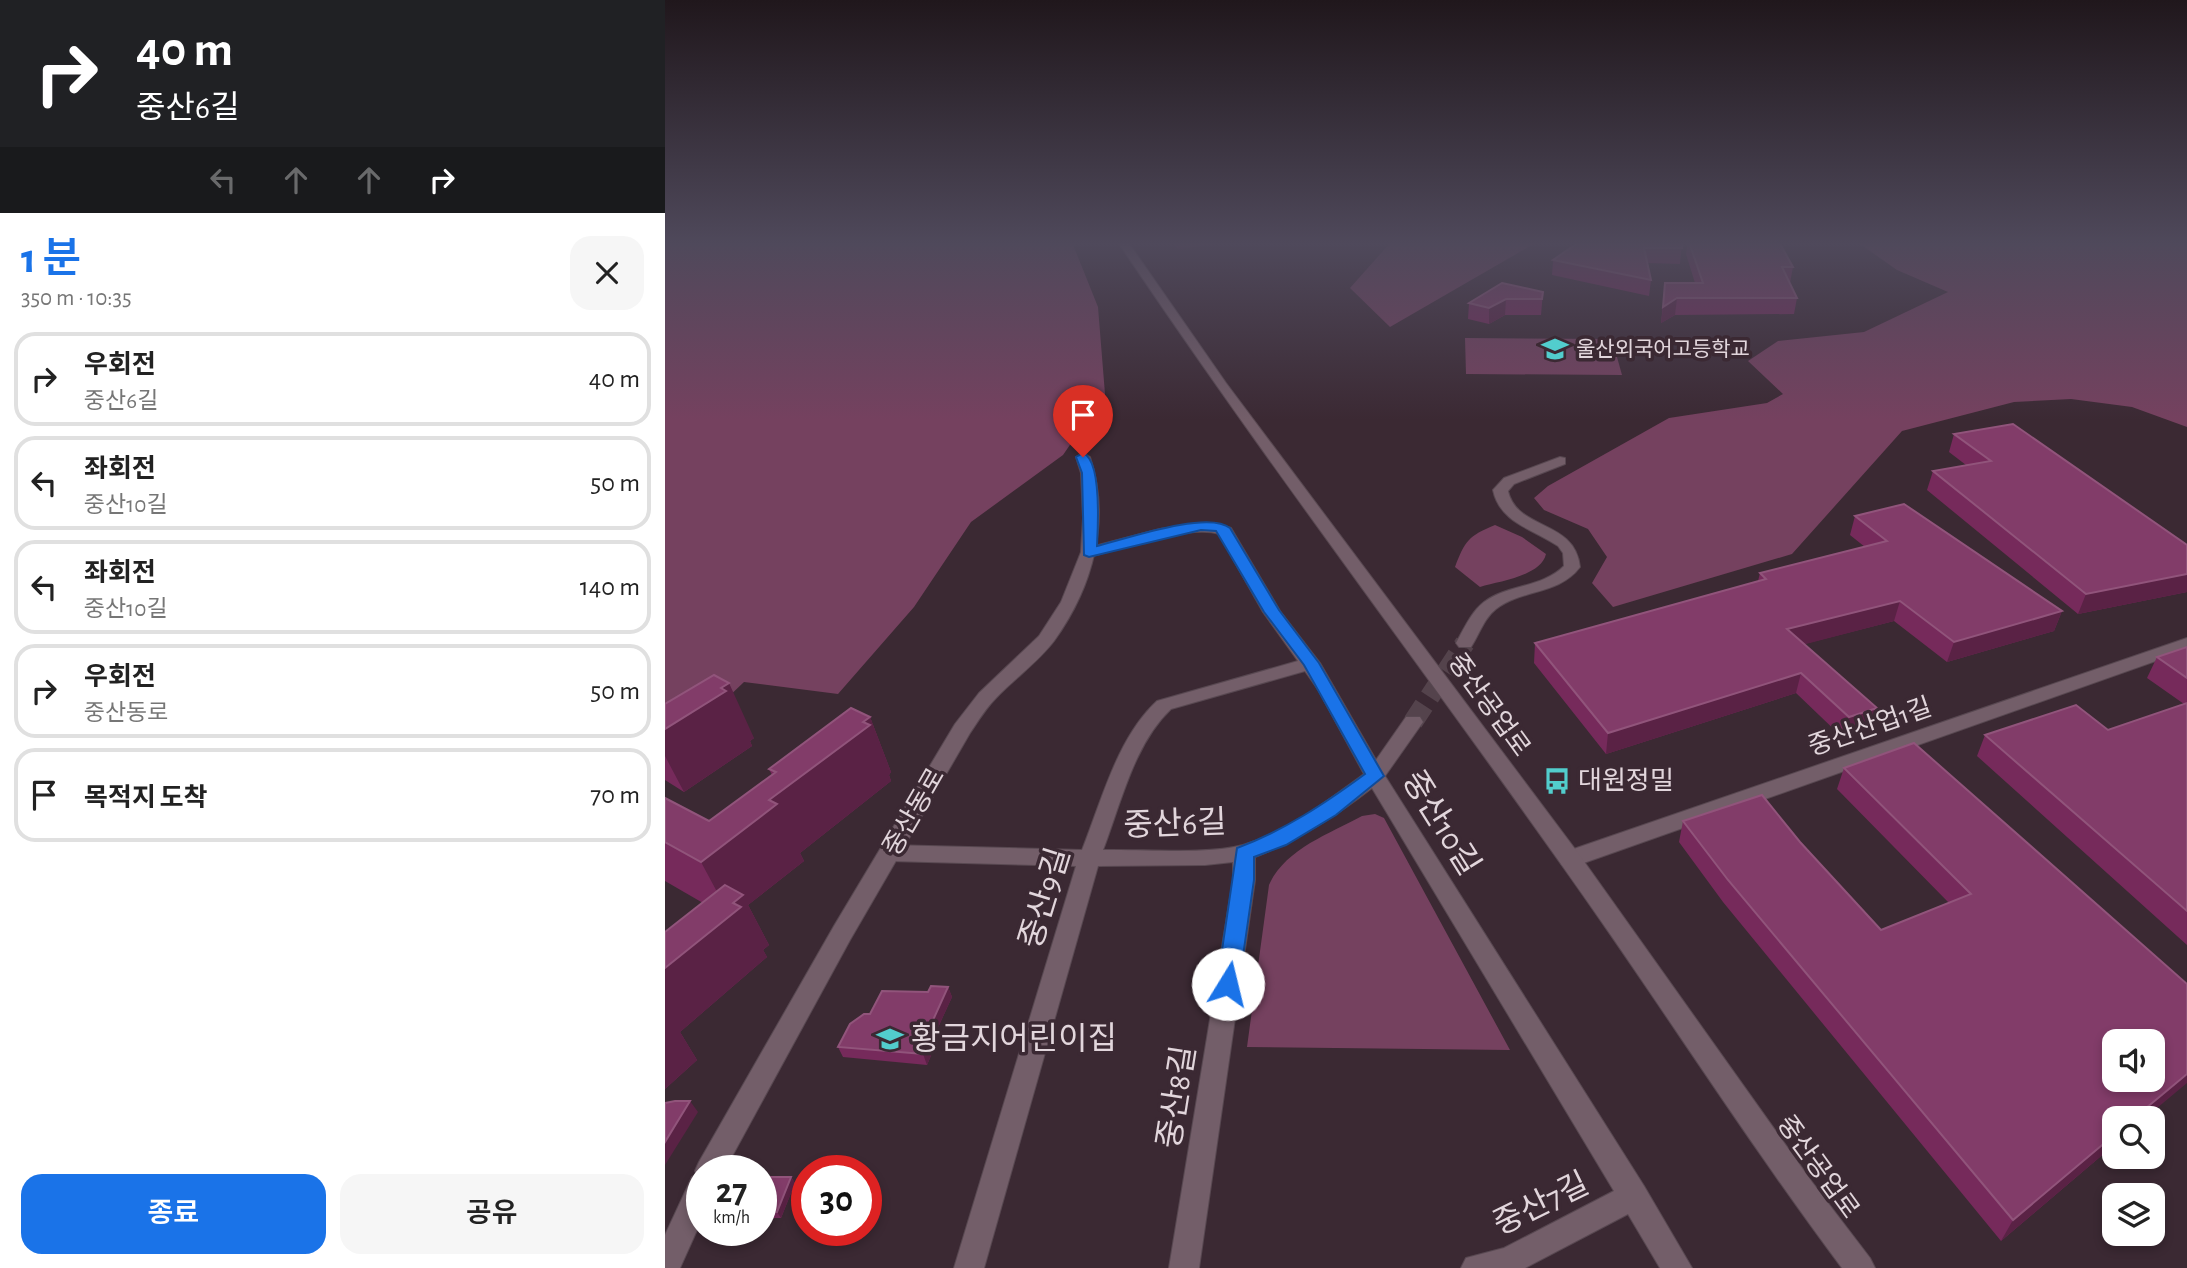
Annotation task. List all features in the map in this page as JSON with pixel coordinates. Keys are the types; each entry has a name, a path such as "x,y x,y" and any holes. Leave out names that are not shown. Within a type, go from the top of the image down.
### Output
{"street":[{"name":"중산공업로","path":"1163,301 1221,386 1570,859 1802,1192 1860,1268"},
{"name":"중산동로","path":"718,1155 842,933 962,729 986,697 1046,639 1069,602 1089,552 1089,473 1083,457"},
{"path":"1465,643 1482,614 1493,603 1558,578 1572,566 1571,554 1566,546 1510,511 1500,497 1500,490 1509,481 1560,461"},
{"name":"중산10길","path":"1089,552 1201,526 1220,527 1225,531 1272,612 1311,663 1375,776 1678,1268"},
{"name":"중산산업1길","path":"1570,859 2187,644"},
{"name":"중산9길","path":"969,1268 1089,858 1132,750 1147,722 1164,705 1311,663"},
{"name":"중산6길","path":"890,853 1089,858 1205,857 1244,853 1279,839 1330,810 1375,776 1413,722"},
{"name":"중산8길","path":"1184,1268 1244,880 1244,853"},
{"name":"중산7길","path":"1476,1268 1507,1262 1634,1196"},
{"path":"665,1267 686,1222"}],"shaded area":[{"path":"665,301 1096,301 1105,394 1063,455 971,522 914,607 838,694 744,682 722,703 665,705"},
{"path":"1364,301 1435,301 1390,327"},
{"path":"1929,301 2187,301 2187,427 2132,407 2071,399 2014,402 1902,431 1792,554 1613,607 1592,583 1607,557 1588,529 1544,510 1534,498 1548,486 1669,418 1767,403 1783,394 1748,361 1778,341 1864,332"},
{"path":"1465,338 1612,339 1622,375 1466,374"},
{"path":"1495,525 1522,537 1546,554 1543,561 1528,573 1480,587 1455,567 1469,540"},
{"path":"1375,814 1384,818 1510,1050 1247,1047 1269,885 1276,872 1309,844 1362,816"}],"building":[{"path":"1472,301 1502,301 1489,308 1469,303"},
{"path":"2013,424 2187,545 2187,574 2086,594 1933,471 1991,461 1954,434"},
{"path":"1904,504 2062,611 1954,642 1900,601 1787,629 1877,708 1849,717 1801,673 1608,733 1535,643 1766,579 1760,573 1887,541 1855,516"},
{"path":"2187,647 2187,678 2157,657"},
{"path":"714,675 729,683 721,688 726,691 665,729 665,704"},
{"path":"2187,703 2187,911 1985,735 2076,705 2108,730"},
{"path":"851,708 870,717 863,722 870,725 769,800 777,804 701,862 665,842 665,798 709,821 776,772 769,769"},
{"path":"1914,743 2187,984 2187,1074 2148,1106 2102,1106 2102,1145 2013,1220 1728,880 1683,821 1762,795 1800,842 1881,930 1971,894 1844,768"},
{"path":"725,885 743,895 733,903 741,907 665,968 665,932"},
{"path":"931,986 948,987 929,1029 933,1029 923,1054 838,1047 850,1024 864,1014 870,1014 882,991 928,992"},
{"path":"690,1101 665,1142 665,1103"},
{"path":"777,1177 791,1177 777,1212"}],"tunnel":[{"path":"1413,722 1465,643"}],"place":[{"name":"울산외국어고등학교","path":"1555,349"},
{"name":"대원정밀","path":"1557,781"},
{"name":"황금지어린이집","path":"890,1039"}],"route":[{"path":"1083,457 1089,473 1089,552 1201,526 1220,527 1225,531 1272,612 1311,663 1375,776 1330,810 1279,839 1244,853 1244,880 1228,984"}]}
